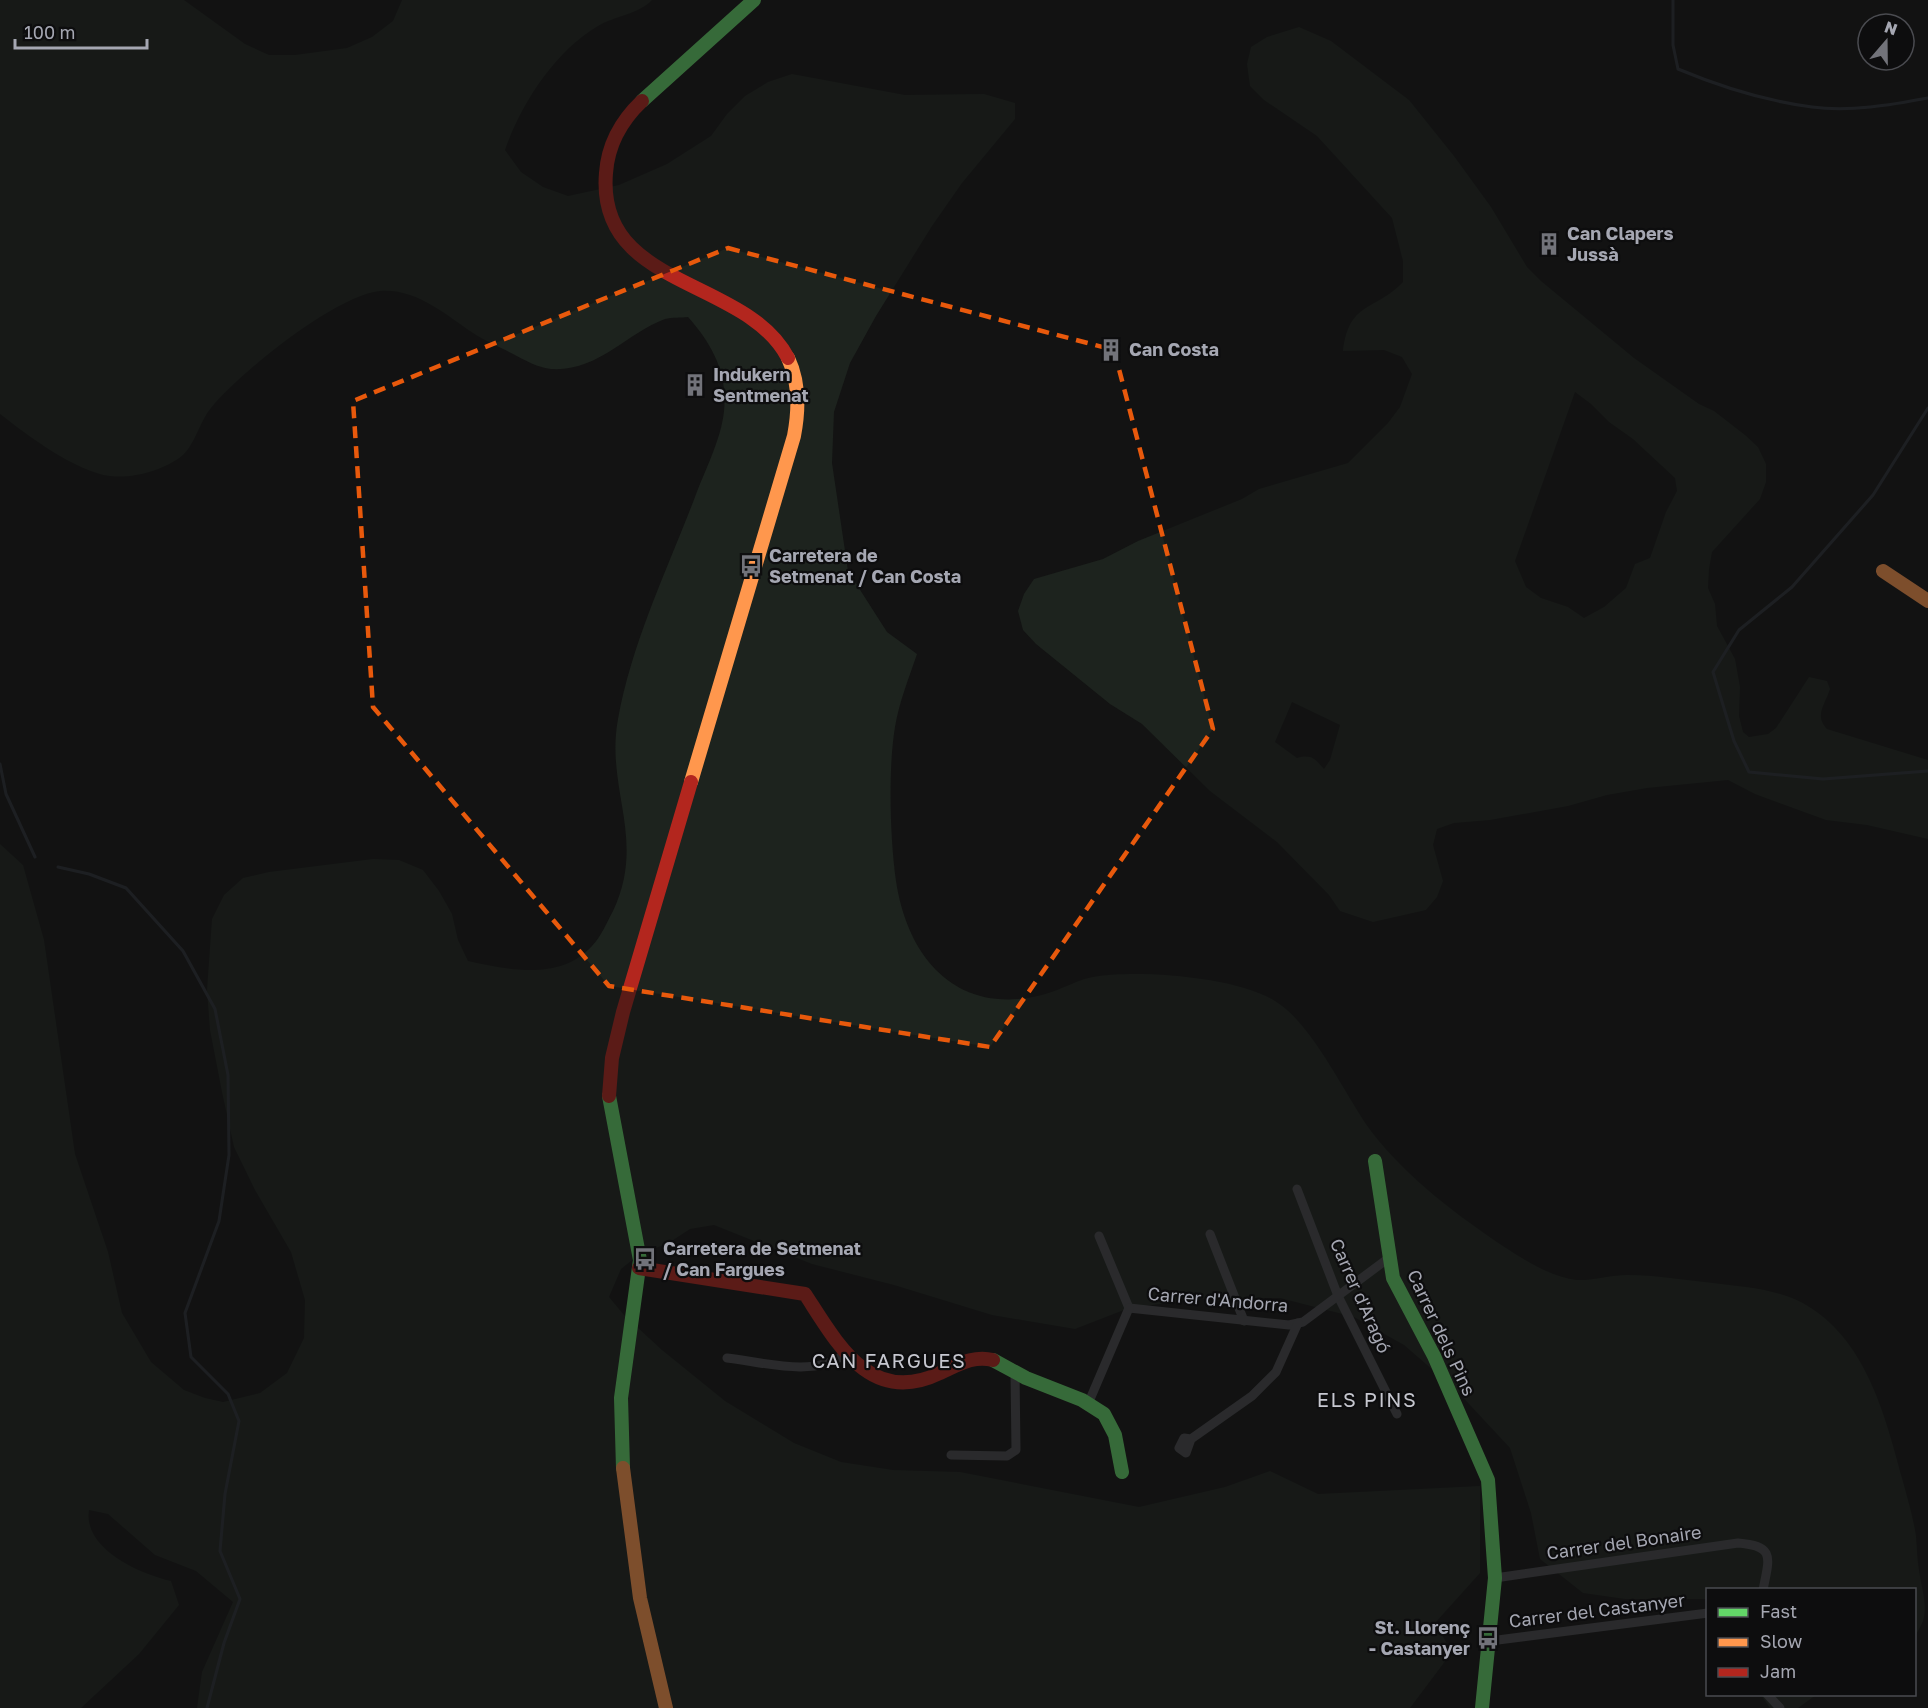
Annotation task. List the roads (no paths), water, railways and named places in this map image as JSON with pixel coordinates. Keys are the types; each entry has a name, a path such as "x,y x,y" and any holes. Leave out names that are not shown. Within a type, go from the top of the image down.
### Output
{"main road":[{"path":"666,1708 640,1598 621,1450 621,1398 640,1260 633,1213 610,1116 609,1078 612,1058 798,416 797,383 792,366 777,342 760,326 648,262 624,243 610,216 605,185 605,165 614,137 627,115 754,0"},
{"path":"1883,571 1928,601"},
{"name":"Carrer dels Pins","path":"1375,1161 1393,1278 1434,1356 1488,1479 1495,1578 1482,1708"},
{"path":"639,1268 805,1294 845,1354 859,1367 884,1379 910,1382 937,1374 958,1362 983,1358 1000,1361 1015,1373 1088,1404 1111,1422 1122,1472"}],"street":[{"name":"Carrer d'Aragó","path":"1297,1189 1338,1296 1397,1414"},
{"path":"1210,1234 1244,1321"},
{"path":"1088,1404 1129,1308 1099,1236"},
{"name":"Carrer d'Andorra","path":"1129,1308 1289,1325 1298,1323 1390,1257"},
{"path":"1191,1439 1252,1396 1276,1372 1298,1323"},
{"path":"727,1358 812,1367 832,1364 845,1354"},
{"path":"951,1455 1007,1456 1016,1450 1015,1373"},
{"name":"Carrer del Bonaire","path":"1495,1578 1738,1543 1758,1544 1765,1550 1769,1561 1764,1588"},
{"name":"Carrer del Castanyer","path":"1490,1641 1706,1613"},
{"path":"1768,1696 1780,1708"}],"waterway":[{"path":"1673,0 1673,45 1678,69 1694,76 1761,97 1812,107 1856,108 1928,98"},
{"path":"1928,408 1873,495 1792,587 1739,630 1713,672 1734,741 1749,772 1823,779 1928,771"},
{"path":"0,764 6,794 35,857"},
{"path":"58,867 89,874 126,888 183,951 215,1009 228,1075 229,1155 219,1221 185,1313 191,1357 228,1394 239,1421 225,1494 220,1551 240,1599 224,1643 207,1708"}],"place":[{"name":"Can Clapers Jussà","path":"1549,244"},
{"name":"Can Costa","path":"1111,350"},
{"name":"Indukern Sentmenat","path":"695,385"},
{"name":"Carretera de Setmenat / Can Costa","path":"751,566"},
{"name":"Carretera de Setmenat / Can Fargues","path":"645,1259"},
{"name":"St. Llorenç - Castanyer","path":"1488,1638"}],"district":[{"name":"CAN FARGUES","path":"889,1361"},
{"name":"ELS PINS","path":"1367,1400"}]}
